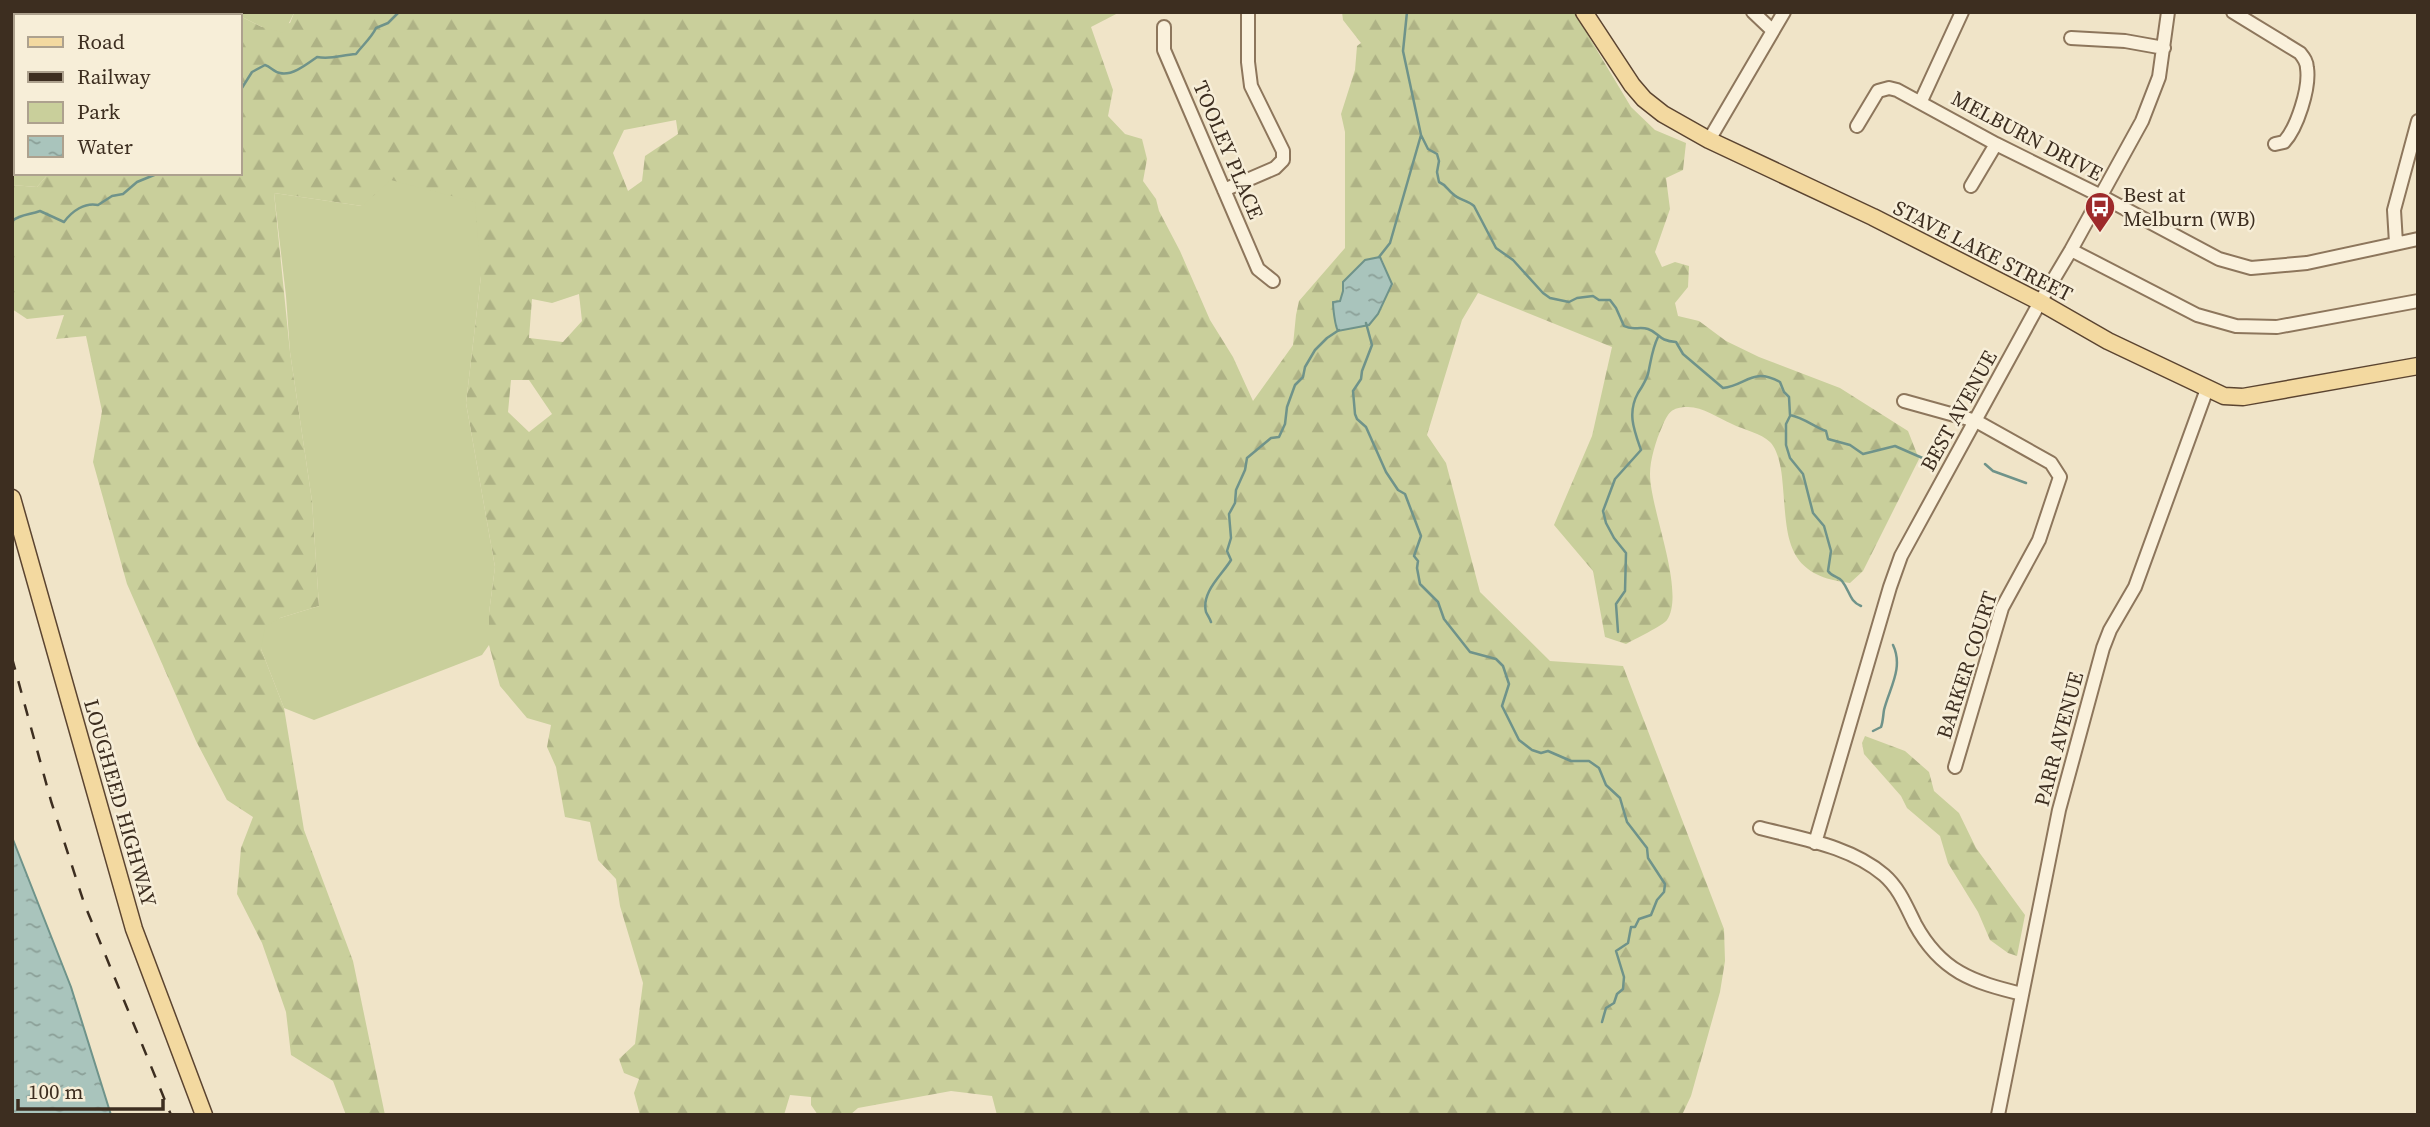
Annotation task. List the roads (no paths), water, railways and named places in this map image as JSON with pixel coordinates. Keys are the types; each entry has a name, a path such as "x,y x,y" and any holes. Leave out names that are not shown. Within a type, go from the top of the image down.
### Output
{"main road":[{"name":"STAVE LAKE STREET","path":"1584,12 1618,66 1644,99 1663,114 1709,140 1873,217 2040,302 2108,341 2207,389 2224,396 2244,397 2418,366"},
{"name":"LOUGHEED HIGHWAY","path":"12,498 134,929 204,1115"}],"street":[{"path":"1224,190 1275,167 1283,160 1283,151 1251,86 1248,12"},
{"path":"1753,12 1773,31"},
{"path":"1709,140 1784,12"},
{"path":"1921,101 1962,12"},
{"name":"BEST AVENUE","path":"1815,843 1895,571 2040,302 2142,121 2153,96 2164,48 2168,12"},
{"path":"2233,12 2300,53 2306,62 2307,82 2295,125 2284,142 2276,145"},
{"name":"TOOLEY PLACE","path":"1164,27 1164,50 1224,190 1258,269 1273,281"},
{"path":"2071,38 2125,41 2164,48"},
{"name":"MELBURN DRIVE","path":"1857,126 1878,91 1889,88 1921,101 1997,144 2219,259 2251,268 2307,263 2418,239"},
{"path":"2396,243 2395,210 2418,121"},
{"path":"1971,187 1997,144"},
{"path":"2071,250 2197,314 2236,326 2277,327 2418,301"},
{"name":"PARR AVENUE","path":"1998,1115 2059,810 2103,648 2109,630 2135,587 2207,389"},
{"path":"1905,401 1976,421"},
{"name":"BARKER COURT","path":"1955,767 2002,608 2039,540 2060,477 2051,463 1976,421"},
{"path":"1760,828 1858,857 1884,875 1902,898 1923,938 1958,972 1990,986 2022,994"}],"water":[{"path":"1380,257 1392,284 1378,314 1369,325 1338,331 1333,302 1340,301 1343,282 1365,260"},
{"path":"12,837 71,987 111,1115 12,1115"}],"waterway":[{"path":"242,88 252,72 265,65 278,72 289,73 317,57 332,58 356,54 376,28 388,23 399,12"},
{"path":"1379,257 1390,243 1421,135 1403,51 1407,12"},
{"path":"1421,135 1428,149 1437,154 1439,182 1455,196 1474,206 1496,248 1513,260 1550,298 1569,302 1593,296 1599,300 1610,300 1624,326 1648,329 1662,339 1676,342 1683,354 1723,388 1750,378 1770,378 1780,382 1789,397 1790,415 1826,431 1828,439 1850,445 1863,454 1895,446 1927,460"},
{"path":"12,221 40,211 64,222 79,208 98,205 154,175"},
{"path":"1366,323 1372,345 1361,379 1353,391 1355,414 1366,427 1386,472 1398,490 1405,494 1421,536 1414,556 1418,561 1420,584 1438,602 1444,619 1470,652 1496,659 1503,666 1509,684 1502,706 1519,740 1532,750 1541,753 1548,751 1571,761 1589,761 1599,768 1606,785 1620,798 1627,822 1647,848 1648,858 1665,884 1664,892 1657,900 1651,915 1639,919 1635,927 1631,927 1628,943 1616,951 1624,977 1623,989 1617,994 1614,1003 1606,1008 1602,1022"},
{"path":"1211,622 1205,605 1213,584 1231,560 1227,551 1231,538 1229,514 1235,503 1236,490 1247,458 1271,438 1279,437 1295,385 1303,377 1305,367 1315,350 1339,330"},
{"path":"1618,632 1616,604 1625,591 1626,553 1614,538 1603,511 1615,479 1641,450 1634,428 1633,408 1648,374 1658,337"},
{"path":"1790,416 1786,424 1786,445 1790,458 1803,474 1813,513 1824,526 1831,551 1828,571 1842,581 1852,599 1861,606"},
{"path":"1985,464 1993,471 2026,483"},
{"path":"1873,731 1881,727 1896,670 1893,645"}],"railway":[{"path":"12,658 51,801 84,903 171,1115"}],"place":[{"name":"Best at Melburn (WB)","path":"2100,234"}]}
